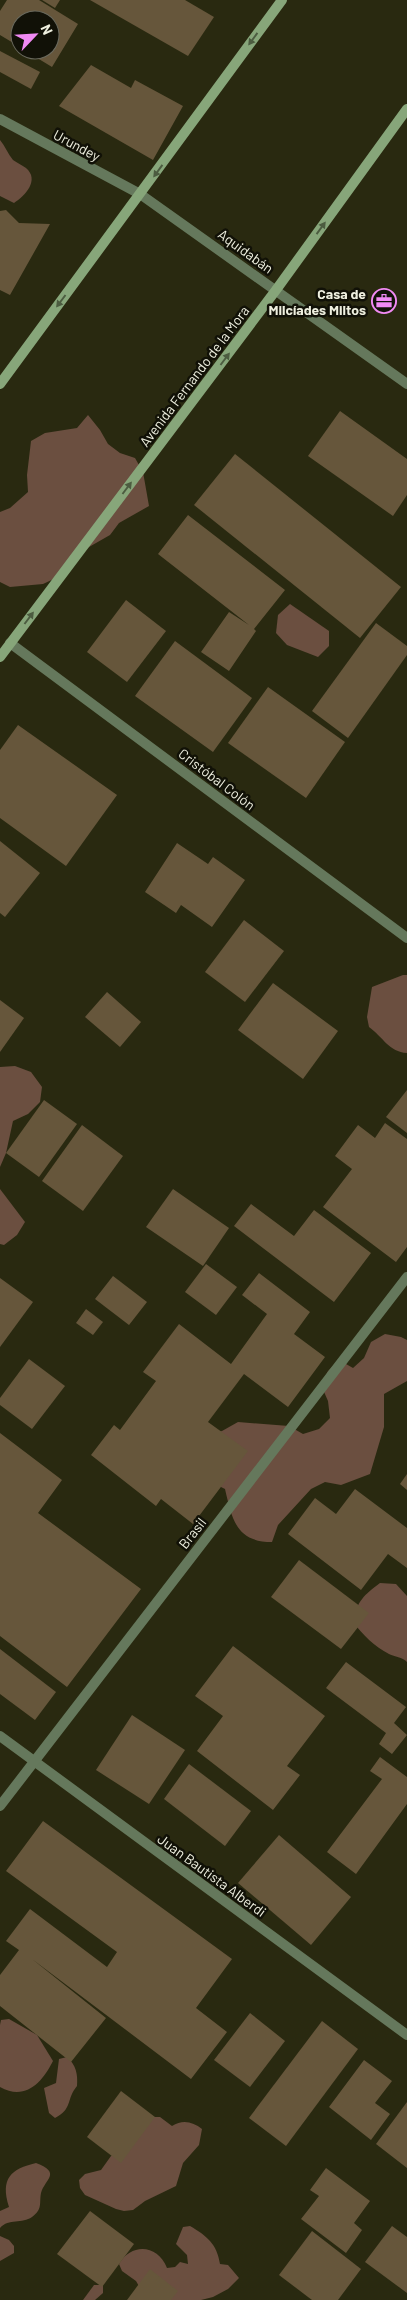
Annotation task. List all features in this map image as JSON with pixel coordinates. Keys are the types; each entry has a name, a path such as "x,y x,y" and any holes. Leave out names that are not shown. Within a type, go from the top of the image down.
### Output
{"main road":[{"path":"0,384 282,0"},
{"name":"Avenida Fernando de la Mora","path":"0,657 276,290 407,109"}],"street":[{"name":"Urundey","path":"0,119 140,194"},
{"name":"Aquidabán","path":"140,194 407,384"},
{"name":"Cristóbal Colón","path":"10,644 407,938"},
{"name":"Brasil","path":"0,1806 407,1277"},
{"name":"Juan Bautista Alberdi","path":"0,1736 407,2035"}],"shaded area":[{"path":"0,140 13,160 26,168 32,178 26,192 14,203 0,196"},
{"path":"88,415 108,444 120,453 135,458 143,472 149,506 119,523 110,535 82,551 58,577 43,584 10,587 0,582 0,512 10,508 28,492 27,475 31,441 45,433 77,428"},
{"path":"290,604 329,631 329,646 318,657 287,645 276,633 278,615"},
{"path":"407,975 407,1053 395,1050 386,1043 369,1027 367,1017 372,987"},
{"path":"15,1066 31,1072 42,1087 40,1102 28,1114 13,1121 6,1153 0,1167 0,1067"},
{"path":"0,1189 25,1222 17,1235 4,1245 0,1244"},
{"path":"385,1334 407,1340 407,1381 384,1394 384,1427 370,1474 341,1485 325,1482 311,1489 278,1525 272,1542 250,1538 243,1533 233,1519 225,1489 211,1482 188,1439 222,1431 238,1422 289,1426 303,1434 319,1429 330,1418 328,1401 321,1385 328,1371 339,1360 353,1368 364,1358 371,1342"},
{"path":"380,1583 396,1584 407,1596 407,1662 379,1648 353,1622 362,1599"},
{"path":"9,2019 37,2035 53,2061 38,2083 25,2091 9,2091 0,2087 0,2025 1,2020"},
{"path":"67,2057 76,2070 77,2086 67,2107 61,2115 55,2118 49,2113 44,2088 56,2083 59,2059"},
{"path":"152,2117 160,2117 172,2126 188,2122 202,2129 199,2145 183,2163 176,2186 145,2201 133,2210 124,2211 85,2195 80,2188 79,2180 85,2174 101,2170 111,2156 118,2152"},
{"path":"36,2163 50,2173 41,2193 38,2211 28,2219 7,2223 0,2228 0,2211 9,2207 6,2189 10,2176 20,2168"},
{"path":"190,2226 210,2241 219,2257 220,2264 228,2265 239,2278 228,2289 213,2297 201,2300 161,2300 140,2288 136,2281 122,2271 119,2264 124,2257 131,2252 144,2249 158,2255 167,2268 175,2267 180,2262 188,2264 187,2255 176,2244 183,2227"},
{"path":"0,2236 9,2240 14,2246 14,2253 0,2261"},
{"path":"94,2285 103,2285 103,2293 95,2300 83,2300"}],"building":[{"path":"7,0 39,0 55,10 10,10 10,41 0,35 0,11"},
{"path":"42,0 60,0 55,8"},
{"path":"90,0 185,0 214,17 188,56"},
{"path":"60,13 78,24 60,54"},
{"path":"0,51 10,56 10,60 17,60 40,72 31,89 0,72"},
{"path":"40,60 56,60 52,67"},
{"path":"91,65 131,88 135,80 183,106 153,160 59,106"},
{"path":"6,210 19,223 50,224 10,295 0,290 0,211"},
{"path":"340,411 407,459 407,495 393,516 308,456"},
{"path":"235,454 401,587 360,638 194,505"},
{"path":"188,515 285,590 254,629 256,631 229,671 201,652 229,612 249,625 158,554"},
{"path":"126,600 166,631 127,682 87,652"},
{"path":"376,623 407,646 407,655 348,738 312,711"},
{"path":"175,641 252,698 213,752 135,696"},
{"path":"268,687 345,742 306,798 228,743"},
{"path":"18,725 117,795 66,866 0,818 0,750"},
{"path":"0,841 40,873 5,917 0,913"},
{"path":"177,843 208,864 213,857 245,880 212,927 181,905 176,913 145,892"},
{"path":"244,920 284,951 245,1002 205,972"},
{"path":"273,983 338,1031 303,1079 238,1030"},
{"path":"107,992 141,1022 120,1047 85,1017"},
{"path":"0,1000 24,1018 0,1052"},
{"path":"407,1090 407,1133 386,1117"},
{"path":"44,1100 77,1124 39,1177 6,1153"},
{"path":"385,1123 407,1139 407,1247 396,1262 323,1207 352,1169 335,1156 358,1125 375,1138"},
{"path":"82,1125 123,1156 83,1211 42,1181"},
{"path":"173,1189 229,1228 203,1266 146,1227"},
{"path":"251,1204 294,1236 314,1210 371,1253 334,1302 234,1226"},
{"path":"206,1264 237,1287 216,1315 185,1292"},
{"path":"259,1273 310,1312 294,1334 325,1357 288,1407 244,1374 208,1422 248,1451 193,1524 161,1499 156,1506 91,1455 114,1425 120,1430 156,1381 143,1372 179,1324 231,1364 267,1314 242,1295"},
{"path":"113,1276 147,1302 129,1325 95,1299"},
{"path":"0,1278 33,1302 0,1347"},
{"path":"86,1309 103,1322 93,1335 76,1323"},
{"path":"29,1359 65,1386 32,1429 0,1405 0,1398"},
{"path":"0,1433 62,1480 38,1513 141,1589 67,1687 0,1636"},
{"path":"407,1474 407,1490 400,1484"},
{"path":"355,1489 407,1528 407,1568 388,1554 361,1590 288,1534 315,1498 336,1514"},
{"path":"299,1560 369,1613 341,1649 271,1597"},
{"path":"233,1646 325,1716 287,1766 300,1775 273,1810 197,1751 223,1716 195,1696"},
{"path":"0,1649 56,1692 35,1720 0,1694"},
{"path":"346,1662 406,1707 394,1723 407,1735 392,1754 379,1744 386,1733 326,1688"},
{"path":"132,1715 185,1750 149,1804 96,1770"},
{"path":"380,1757 407,1777 407,1804 356,1874 327,1852 382,1779 370,1771"},
{"path":"189,1764 251,1811 225,1846 164,1799"},
{"path":"43,1821 232,1959 196,2008 227,2032 191,2079 32,1959 106,2018 71,2062 0,2006 0,1975 19,1950 6,1941 30,1909 107,1967 117,1952 6,1871"},
{"path":"279,1835 351,1897 311,1945 238,1883"},
{"path":"250,2013 285,2041 250,2087 214,2060"},
{"path":"322,2021 358,2049 286,2146 249,2118"},
{"path":"364,2060 392,2081 375,2103 390,2114 371,2140 329,2107"},
{"path":"121,2091 155,2117 121,2163 87,2137"},
{"path":"407,2102 407,2168 376,2144"},
{"path":"326,2168 370,2201 354,2223 362,2230 346,2253 301,2219 319,2196 310,2190"},
{"path":"90,2211 134,2244 102,2287 57,2254"},
{"path":"392,2226 407,2237 407,2293 365,2262"},
{"path":"312,2231 361,2269 338,2300 312,2300 279,2275"},
{"path":"150,2269 178,2291 171,2300 127,2300"}],"place":[{"name":"Casa de Milcíades Miltos","path":"384,301"}]}
